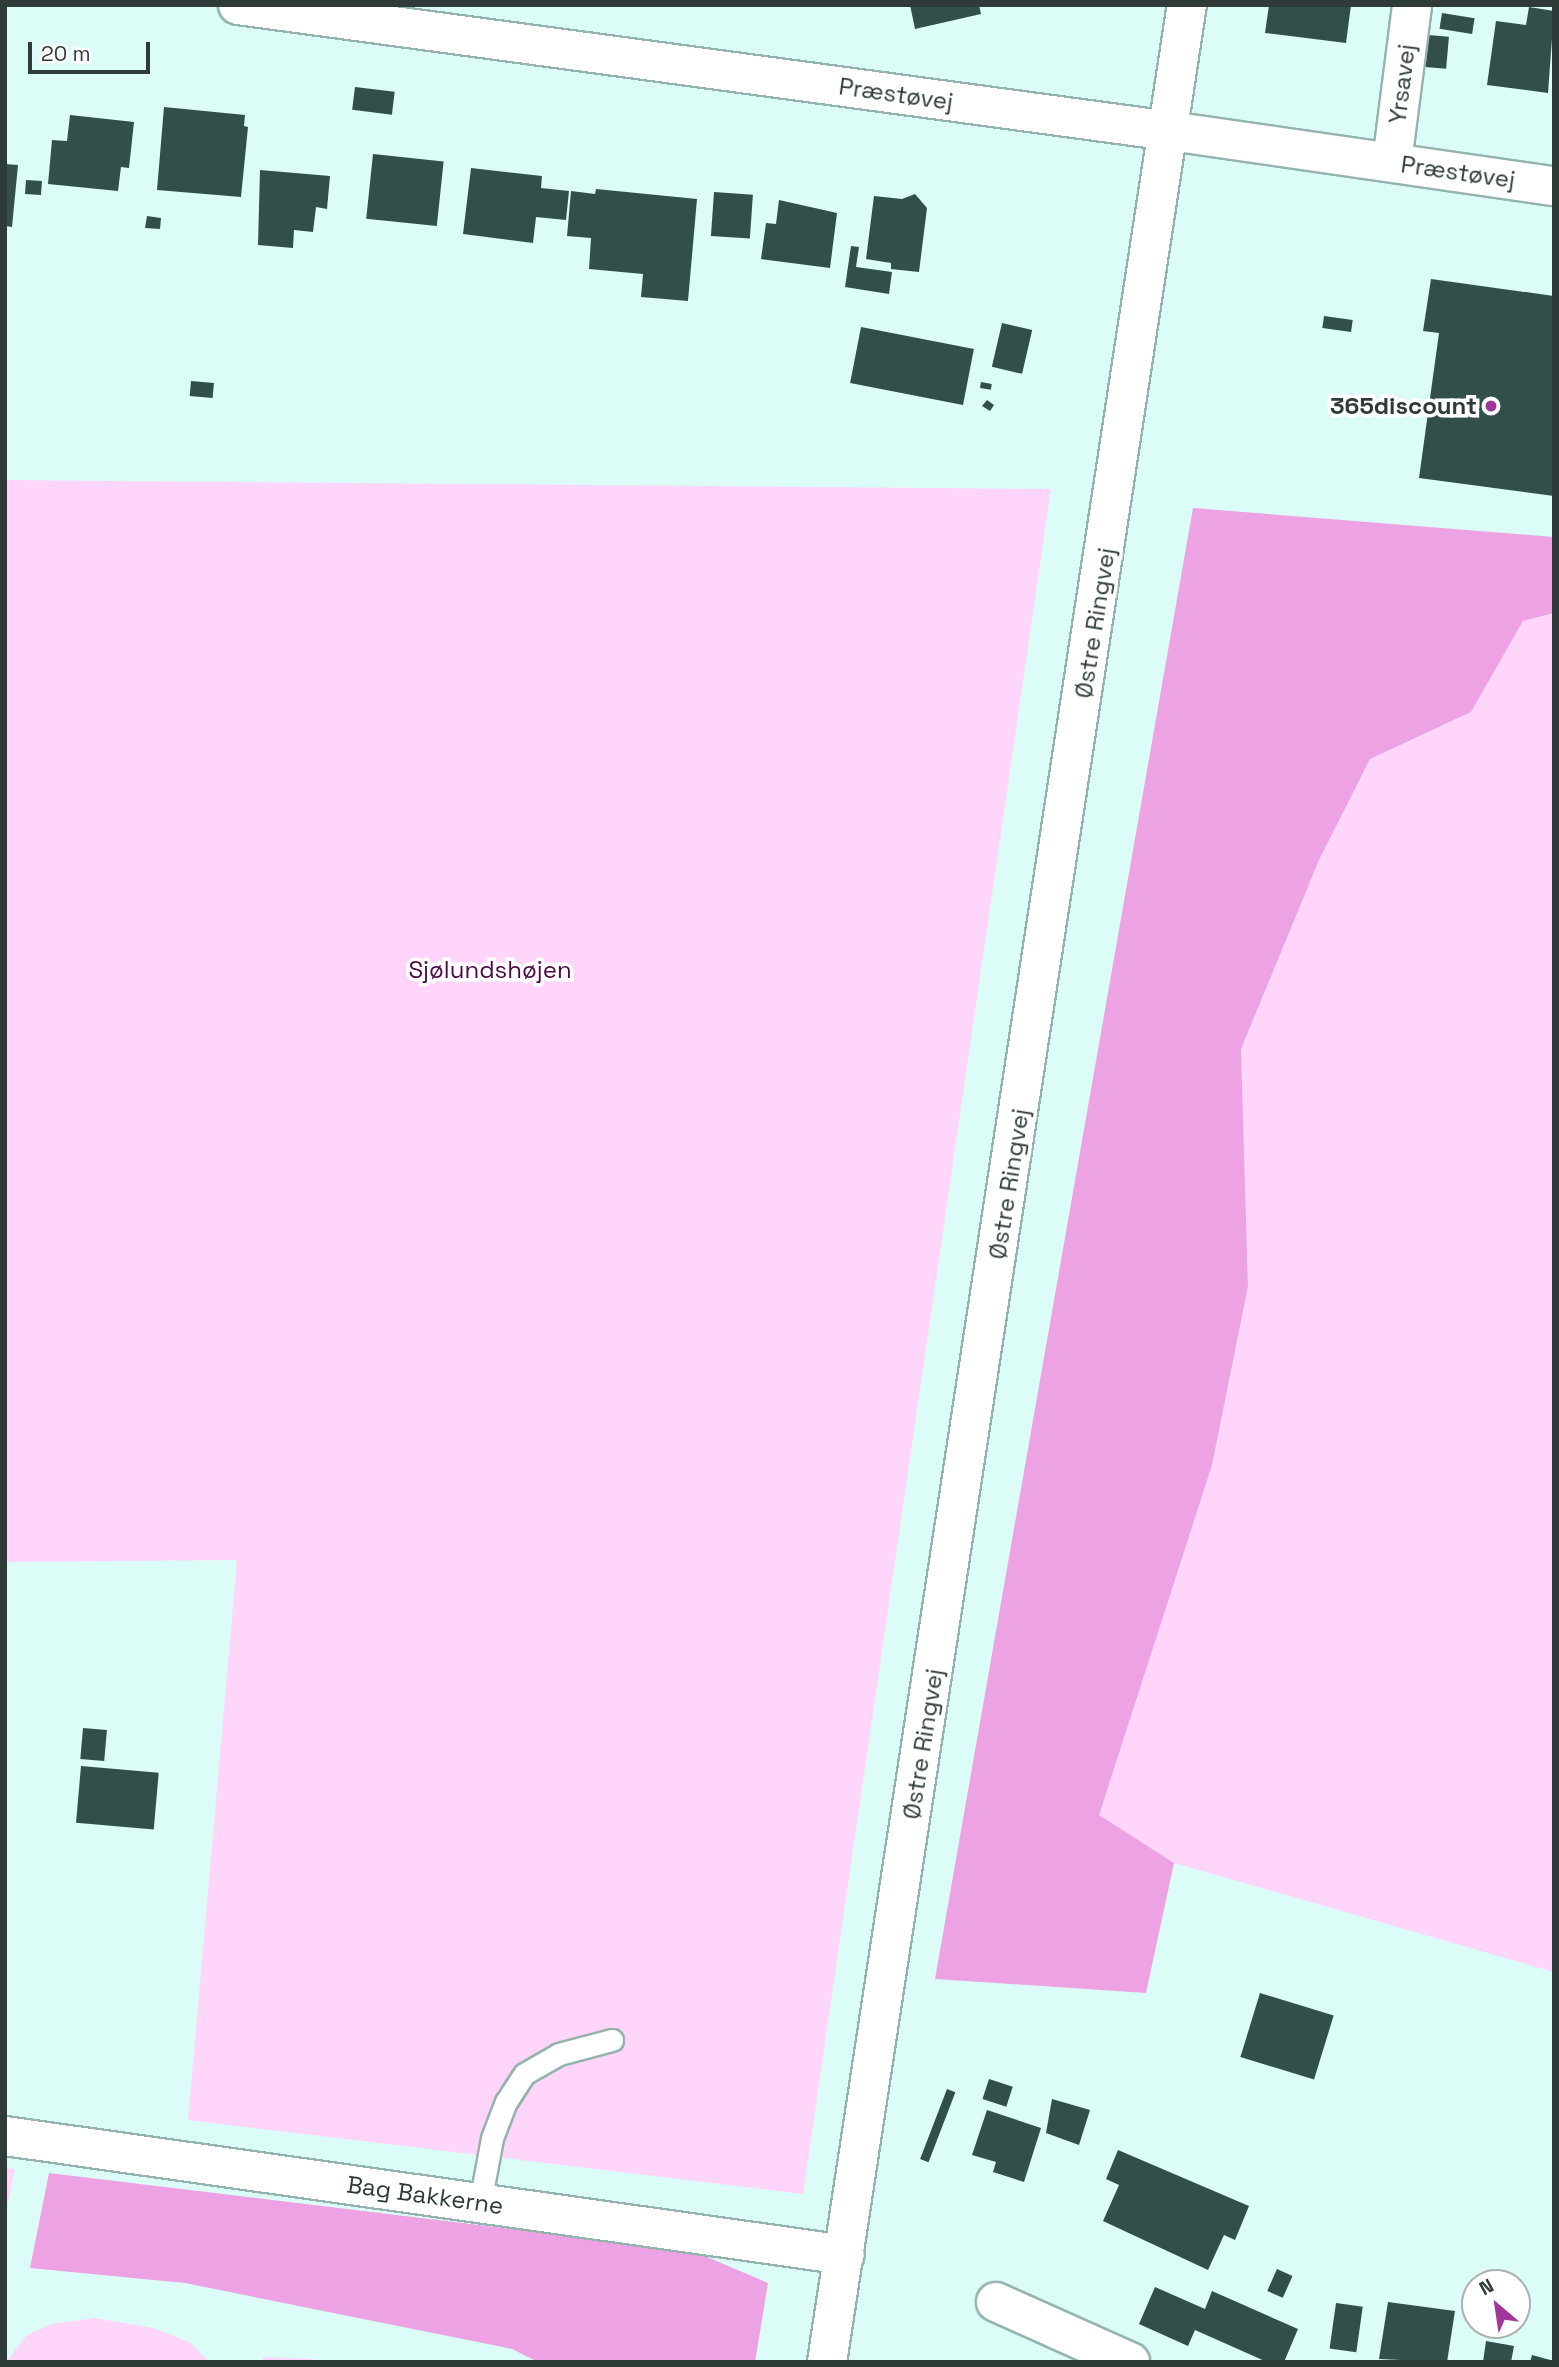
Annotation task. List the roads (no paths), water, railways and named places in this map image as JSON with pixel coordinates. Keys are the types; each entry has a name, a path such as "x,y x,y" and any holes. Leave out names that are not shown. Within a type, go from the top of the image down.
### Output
{"street":[{"name":"Præstøvej","path":"238,5 1170,131 1554,186"},
{"name":"Østre Ringvej","path":"827,2362 1148,250 1170,131 1187,5"},
{"name":"Yrsavej","path":"1392,162 1412,5"},
{"name":"Bag Bakkerne","path":"5,2136 845,2255"},
{"path":"996,2302 1130,2362"}],"lane":[{"path":"480,2203 492,2138 506,2102 524,2074 559,2054 612,2040"}],"place":[{"name":"365discount","path":"1491,406"}],"park label":[{"name":"Sjølundshøjen","path":"490,970"}]}
